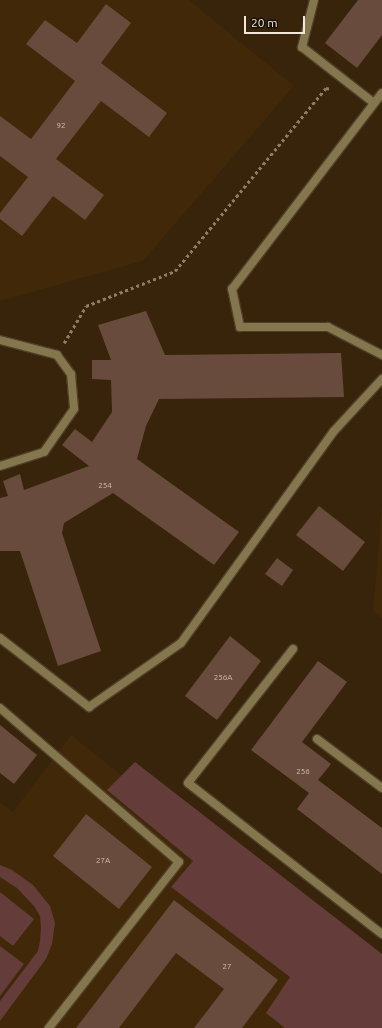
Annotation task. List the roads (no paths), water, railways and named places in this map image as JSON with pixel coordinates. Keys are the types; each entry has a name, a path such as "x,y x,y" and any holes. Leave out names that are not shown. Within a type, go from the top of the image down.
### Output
{"lane":[{"path":"314,0 302,47 374,104"},
{"path":"382,93 232,289 240,327 328,327 382,355"},
{"path":"0,340 57,355 71,374 74,409 44,452 0,466"},
{"path":"0,638 90,707 181,643 334,431 382,379"},
{"path":"293,649 188,783 382,934"},
{"path":"0,708 179,862 49,1028"},
{"path":"317,739 382,788"}]}
